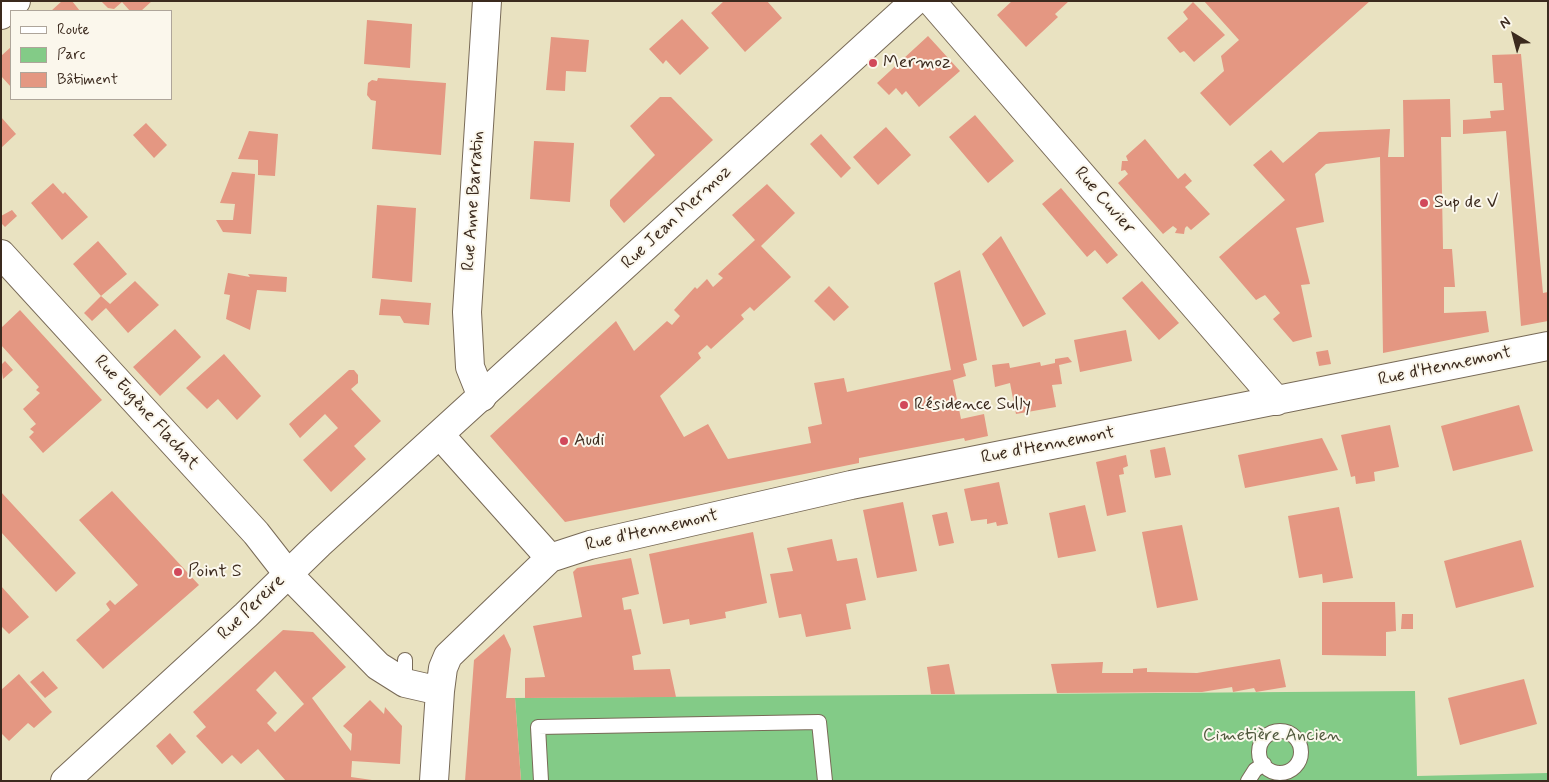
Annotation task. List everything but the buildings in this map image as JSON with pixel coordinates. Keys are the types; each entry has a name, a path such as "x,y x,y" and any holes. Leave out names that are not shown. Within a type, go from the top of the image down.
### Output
{"street":[{"path":"1,15 16,1"},
{"name":"Rue Anne Barratin","path":"482,398 470,367 467,312 487,1"},
{"name":"Rue Jean Mermoz","path":"440,435 914,1"},
{"name":"Rue Cuvier","path":"931,1 1277,400"},
{"name":"Rue Eugène Flachat","path":"1,254 256,533 288,574 378,666 405,672 440,691"},
{"name":"Rue d'Hennemont","path":"550,558 590,545 851,485 1548,346"},
{"path":"434,781 440,691 443,668 448,656 550,558 512,528 440,435"},
{"name":"Rue Pereire","path":"65,781 440,435"}],"lane":[{"path":"541,781 538,727 819,722 825,781"},
{"path":"1248,781 1255,770 1264,764"}],"green space":[{"name":"Cimetière Ancien","path":"1415,691 1417,776 1548,773 1548,781 521,781 515,698"}],"place":[{"name":"Mermoz","path":"873,63"},
{"name":"Sup de V","path":"1424,203"},
{"name":"Résidence Sully","path":"904,405"},
{"name":"Audi","path":"564,441"},
{"name":"Point S","path":"178,572"}]}
